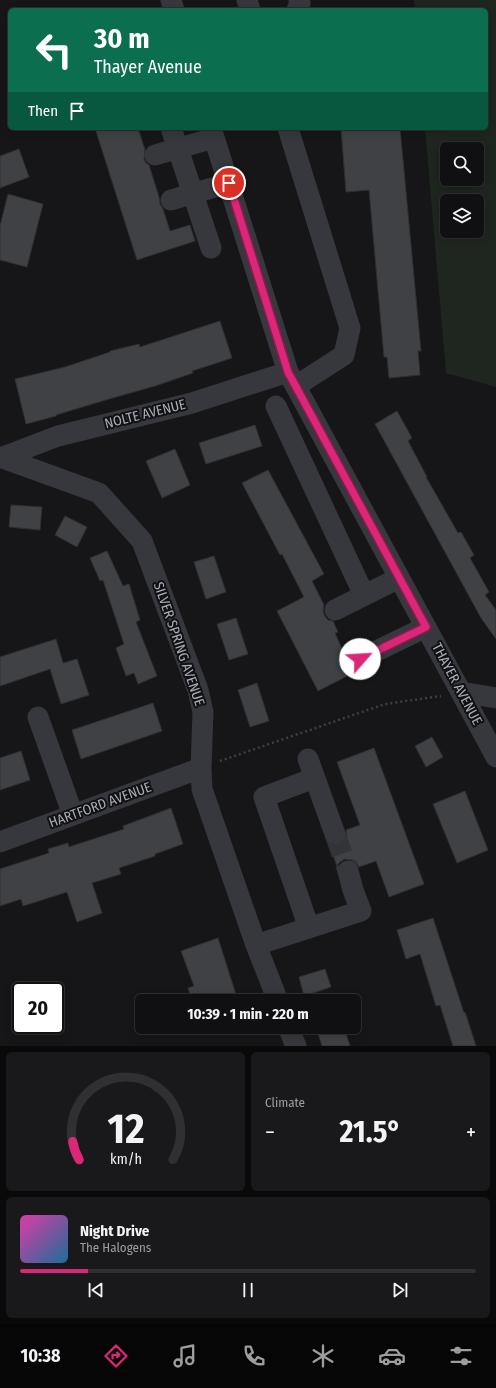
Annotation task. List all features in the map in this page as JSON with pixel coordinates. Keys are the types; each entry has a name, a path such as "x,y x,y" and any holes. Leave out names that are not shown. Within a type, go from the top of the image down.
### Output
{"street":[{"path":"172,130 211,248"},
{"name":"NOLTE AVENUE","path":"2,457 58,436 292,379 344,355 350,328 289,130"},
{"path":"156,155 178,148 213,133"},
{"name":"THAYER AVENUE","path":"213,133 292,379 496,757"},
{"path":"171,200 229,183"},
{"path":"276,406 364,595"},
{"name":"SILVER SPRING AVENUE","path":"2,457 98,493 142,541 198,690 203,712 201,768 202,789 256,945 275,994"},
{"path":"335,610 399,578"},
{"path":"360,659 426,627"},
{"path":"461,692 496,698"},
{"path":"38,717 73,815"},
{"path":"308,759 335,834"},
{"name":"HARTFORD AVENUE","path":"0,842 201,768"},
{"path":"309,928 264,797 314,778"},
{"path":"256,945 361,911 348,871"},
{"path":"291,1034 296,1046"}],"path":[{"path":"201,768 385,704 461,692"}],"shaded area":[{"path":"414,0 496,0 496,387 446,373 425,130 488,130 488,8 415,8"}],"building":[{"path":"96,130 139,130 145,150 144,159 149,165 160,204 170,231 190,225 195,241 137,260"},
{"path":"341,130 400,130 421,351 418,351 420,375 389,378 387,357 384,357 369,190 346,192"},
{"path":"19,149 29,177 0,188 0,156"},
{"path":"8,194 43,204 27,267 0,260 0,226"},
{"path":"220,321 232,358 192,371 193,373 155,386 26,424 15,379 65,367 110,351 139,344 140,347"},
{"path":"397,411 412,438 408,441 426,477 458,533 461,532 474,555 470,558 489,592 485,595 496,610 496,639 481,618 375,424"},
{"path":"255,425 262,446 206,464 199,443"},
{"path":"175,449 190,485 162,498 146,461"},
{"path":"268,470 324,574 312,581 324,605 324,615 328,620 333,621 338,632 335,633 349,665 355,672 318,691 277,611 304,597 282,554 280,555 242,483"},
{"path":"11,505 42,507 40,530 9,527"},
{"path":"65,516 87,527 77,547 55,535"},
{"path":"107,551 123,586 129,584 140,620 136,622 157,676 138,684 134,673 126,676 116,648 124,644 103,580 100,581 90,558"},
{"path":"214,556 226,592 206,599 194,562"},
{"path":"236,618 248,654 229,660 217,624"},
{"path":"56,639 63,663 77,659 89,695 61,704 50,669 0,686 0,657"},
{"path":"257,683 269,721 250,727 238,690"},
{"path":"153,703 162,731 81,759 72,730"},
{"path":"432,737 443,757 426,767 415,746"},
{"path":"374,748 424,884 389,897 376,861 359,867 356,862 345,859 337,866 329,844 333,846 339,845 347,836 346,830 360,825 337,762"},
{"path":"21,751 30,780 0,790 0,758"},
{"path":"465,791 488,850 457,863 433,804"},
{"path":"171,808 183,844 155,854 155,856 119,868 121,874 92,883 102,913 77,922 67,892 23,906 21,899 0,906 0,869 49,853 48,849 68,843 69,847 124,829 123,826"},
{"path":"433,918 476,1046 453,1046 440,1005 436,1006 420,954 406,959 397,930"},
{"path":"218,938 236,994 190,994 188,988 194,986 181,951"},
{"path":"325,969 331,987 310,994 303,994 299,977"},
{"path":"318,1034 346,1034 350,1046 322,1046"}],"tunnel":[{"path":"335,834 348,871"}],"route":[{"path":"229,183 288,372 426,627 360,659"}]}
